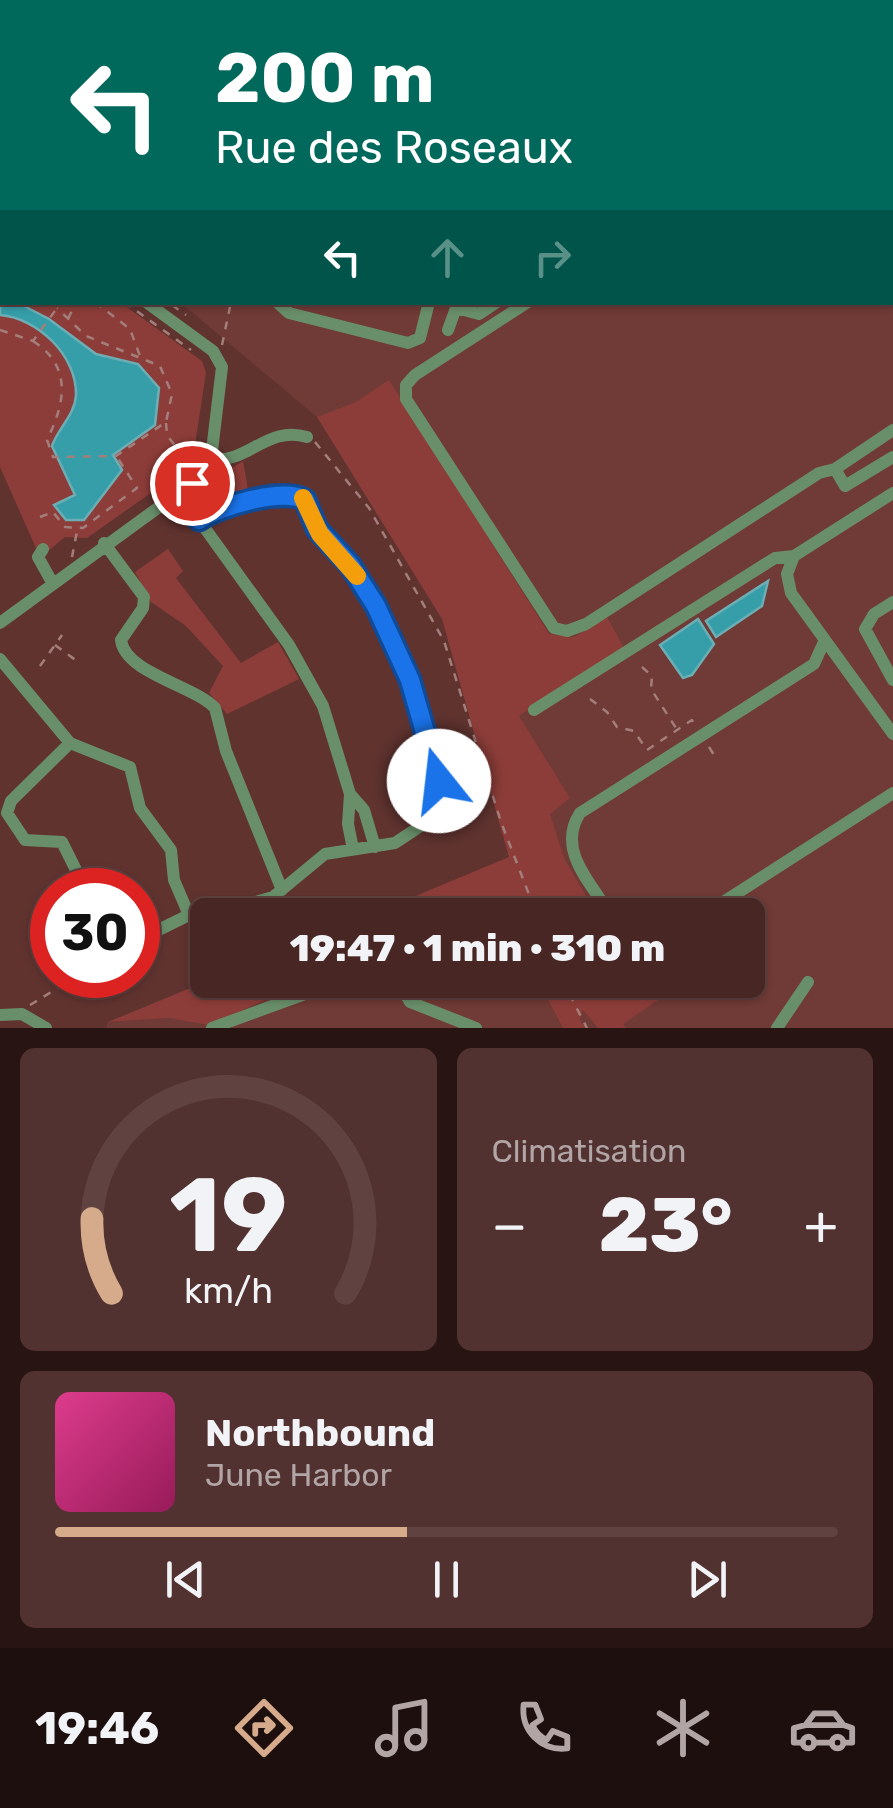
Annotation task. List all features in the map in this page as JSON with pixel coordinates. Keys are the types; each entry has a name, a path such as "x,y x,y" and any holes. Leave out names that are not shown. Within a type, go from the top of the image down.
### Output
{"street":[{"path":"0,622 199,477 211,460 222,381 220,361 208,347 150,305"},
{"path":"280,305 289,313 408,343 420,338 428,305"},
{"path":"448,330 456,308 479,314 492,305"},
{"path":"523,305 415,375 406,385 406,400 554,628 567,632 586,624 819,472 835,469 893,430"},
{"path":"211,460 235,456 279,433 307,437"},
{"path":"835,469 844,486 893,457"},
{"path":"534,710 775,558 794,556 893,493"},
{"path":"199,520 218,508 290,494 301,496 320,534 350,565 376,606 410,680 437,773 437,811 425,826 395,843 326,854 268,898"},
{"path":"174,495 199,520 294,652 323,706 350,794 348,824 353,848"},
{"path":"104,544 144,598 143,608 123,636 123,650 138,664 215,708 226,751 282,890"},
{"path":"43,549 38,557 53,584"},
{"path":"794,556 787,574 791,593 824,642 842,658 893,734"},
{"path":"893,602 874,614 864,629 893,680"},
{"path":"600,898 570,850 571,827 580,812 814,664 824,642"},
{"path":"2,668 70,743 130,768 140,808 172,850 174,880 189,915 160,929"},
{"path":"70,743 11,801 8,813 28,842 62,842 75,868"},
{"path":"729,898 893,793"},
{"path":"350,794 364,810 375,846"},
{"path":"777,1028 808,982"},
{"path":"212,1028 294,998"},
{"path":"408,998 476,1028"},
{"path":"0,1015 15,1013 46,1028"}],"path":[{"path":"54,305 67,320 104,346 160,366 169,379 172,394 167,435 199,477"},
{"path":"67,320 74,305"},
{"path":"100,305 130,330 140,356"},
{"path":"223,341 229,305"},
{"path":"33,341 57,308"},
{"path":"0,330 33,341 57,364 64,395 47,440 47,450 53,457 116,456 166,422"},
{"path":"307,437 324,450 369,508 444,641 502,822 531,898"},
{"path":"40,517 53,512 65,527 77,529 136,488 116,456"},
{"path":"70,569 77,529"},
{"path":"40,666 62,634"},
{"path":"56,645 78,661"},
{"path":"642,667 648,669 652,689 677,730"},
{"path":"590,700 607,712 617,727 634,731 647,750 692,720 716,758"},
{"path":"15,1013 39,998"},
{"path":"571,998 587,1028"}],"shaded area":[{"path":"0,305 124,305 202,361 206,373 192,464 87,538 65,537 48,551 36,548 0,467"},
{"path":"183,305 893,305 893,1028 578,1028 583,1010 580,998 765,998 765,898 555,898 501,706 317,417"},
{"path":"389,380 549,634 574,637 607,617 624,648 519,716 570,798 550,814 564,858 587,898 411,898 509,857 442,619 317,417 354,403"},
{"path":"243,461 248,490 206,500 210,507 200,510 190,505 189,495"},
{"path":"168,549 183,571 176,578 241,663 278,642 299,679 227,714 209,693 223,666 186,626 151,602 135,572"},
{"path":"190,988 190,998 270,998 208,1025 168,1018 108,1022"},
{"path":"271,998 547,998 563,1028 106,1028 108,1022 168,1018 209,1025"},
{"path":"547,998 661,998 623,1024 626,1028 598,1028 583,1010 580,1020 586,1028 563,1028"}],"water":[{"path":"0,305 22,305 49,319 96,354 138,364 159,388 155,425 113,455 122,470 84,520 66,520 54,505 75,495 52,446 75,402 75,380 70,366 41,331 0,315"},
{"path":"768,581 762,606 716,637 706,621"},
{"path":"698,619 714,644 692,675 683,678 660,645"}],"slow traffic":[{"path":"303,498 320,534 357,576"}],"route":[{"path":"192,483 174,495 199,520 218,508 284,495 305,500 320,534 350,565 376,606 386,635 410,680 439,781"}]}
